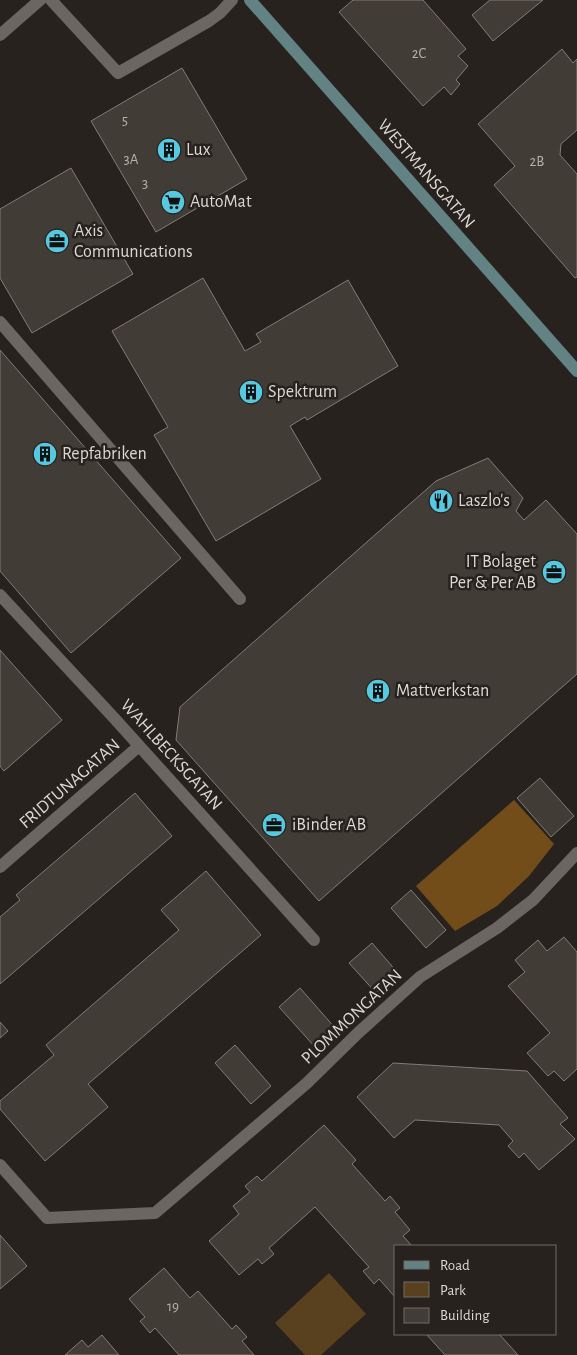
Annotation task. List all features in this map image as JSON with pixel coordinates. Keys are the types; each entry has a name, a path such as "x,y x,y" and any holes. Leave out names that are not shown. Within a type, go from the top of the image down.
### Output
{"street":[{"path":"0,35 40,0"},
{"path":"51,0 118,73 209,21 220,13 232,0"},
{"name":"WESTMANSGATAN","path":"250,0 577,371"},
{"path":"0,322 240,599"},
{"name":"WAHLBECKSGATAN","path":"0,595 314,940"},
{"name":"FRIDTUNAGATAN","path":"0,867 139,746"},
{"name":"PLOMMONGATAN","path":"0,1165 47,1218 155,1213 307,1084 358,1033 420,977 497,928 533,900 577,853"}],"green space":[{"path":"329,1273 366,1314 321,1355 305,1355 275,1323"}],"shaded area":[{"path":"514,800 554,844 529,876 497,906 455,931 416,886"}],"building":[{"path":"353,0 423,0 466,49 458,56 468,66 456,80 460,84 451,95 444,87 423,106 339,12"},
{"path":"490,0 543,0 493,41 472,15"},
{"path":"562,49 573,63 577,59 577,130 561,144 560,155 577,174 577,277 575,278 494,185 515,166 478,124"},
{"name":"Lux","path":"182,68 247,179 156,232 91,121"},
{"name":"Axis Communications","path":"71,168 133,274 32,333 0,278 0,209"},
{"name":"Spektrum","path":"203,278 245,351 261,342 256,334 348,280 398,366 307,420 305,417 290,426 321,479 216,541 154,435 168,427 112,331"},
{"name":"Repfabriken","path":"0,350 181,558 71,653 0,571"},
{"name":"Mattverkstan","path":"488,458 523,498 516,511 524,520 546,500 577,534 577,674 319,901 176,740 180,707 436,481"},
{"path":"0,650 62,720 4,771 0,766"},
{"path":"540,778 574,816 551,837 517,798"},
{"path":"135,793 172,836 0,984 0,917 20,900 16,895"},
{"path":"206,871 261,935 88,1084 108,1107 45,1161 0,1109 0,1101 54,1055 46,1045 179,930 161,910"},
{"path":"411,890 446,930 426,948 391,908"},
{"path":"564,937 577,952 577,1069 564,1081 554,1071 548,1076 527,1053 550,1033 508,986 525,972 515,960 538,940 547,951"},
{"path":"372,943 398,973 376,993 349,963"},
{"path":"300,988 336,1029 315,1047 279,1007"},
{"path":"0,1022 8,1031 0,1038"},
{"path":"235,1045 271,1086 251,1104 215,1063"},
{"path":"393,1063 527,1071 568,1118 560,1124 575,1139 539,1170 524,1153 519,1158 508,1146 513,1141 499,1125 415,1120 394,1138 357,1097"},
{"path":"324,1125 356,1160 352,1164 385,1201 390,1196 400,1208 395,1212 410,1230 403,1236 411,1245 394,1245 394,1296 379,1279 374,1284 363,1271 369,1267 315,1207 269,1248 274,1254 262,1264 258,1259 239,1275 209,1241 239,1214 233,1206 250,1192 245,1186 257,1176 262,1181"},
{"path":"0,1235 27,1266 0,1289"},
{"path":"164,1268 190,1298 198,1291 232,1329 236,1325 247,1337 242,1341 254,1355 179,1355 155,1328 150,1333 140,1321 145,1317 129,1299"},
{"path":"102,1335 119,1355 65,1355 82,1340 88,1347"},
{"path":"427,1335 500,1335 518,1355 445,1355"}],"place":[{"name":"Lux","path":"169,150"},
{"name":"AutoMat","path":"173,202"},
{"name":"Axis Communications","path":"57,241"},
{"name":"Spektrum","path":"251,392"},
{"name":"Repfabriken","path":"45,454"},
{"name":"Laszlo's","path":"441,501"},
{"name":"IT Bolaget Per & Per AB","path":"554,572"},
{"name":"Mattverkstan","path":"378,691"},
{"name":"iBinder AB","path":"274,825"}]}
